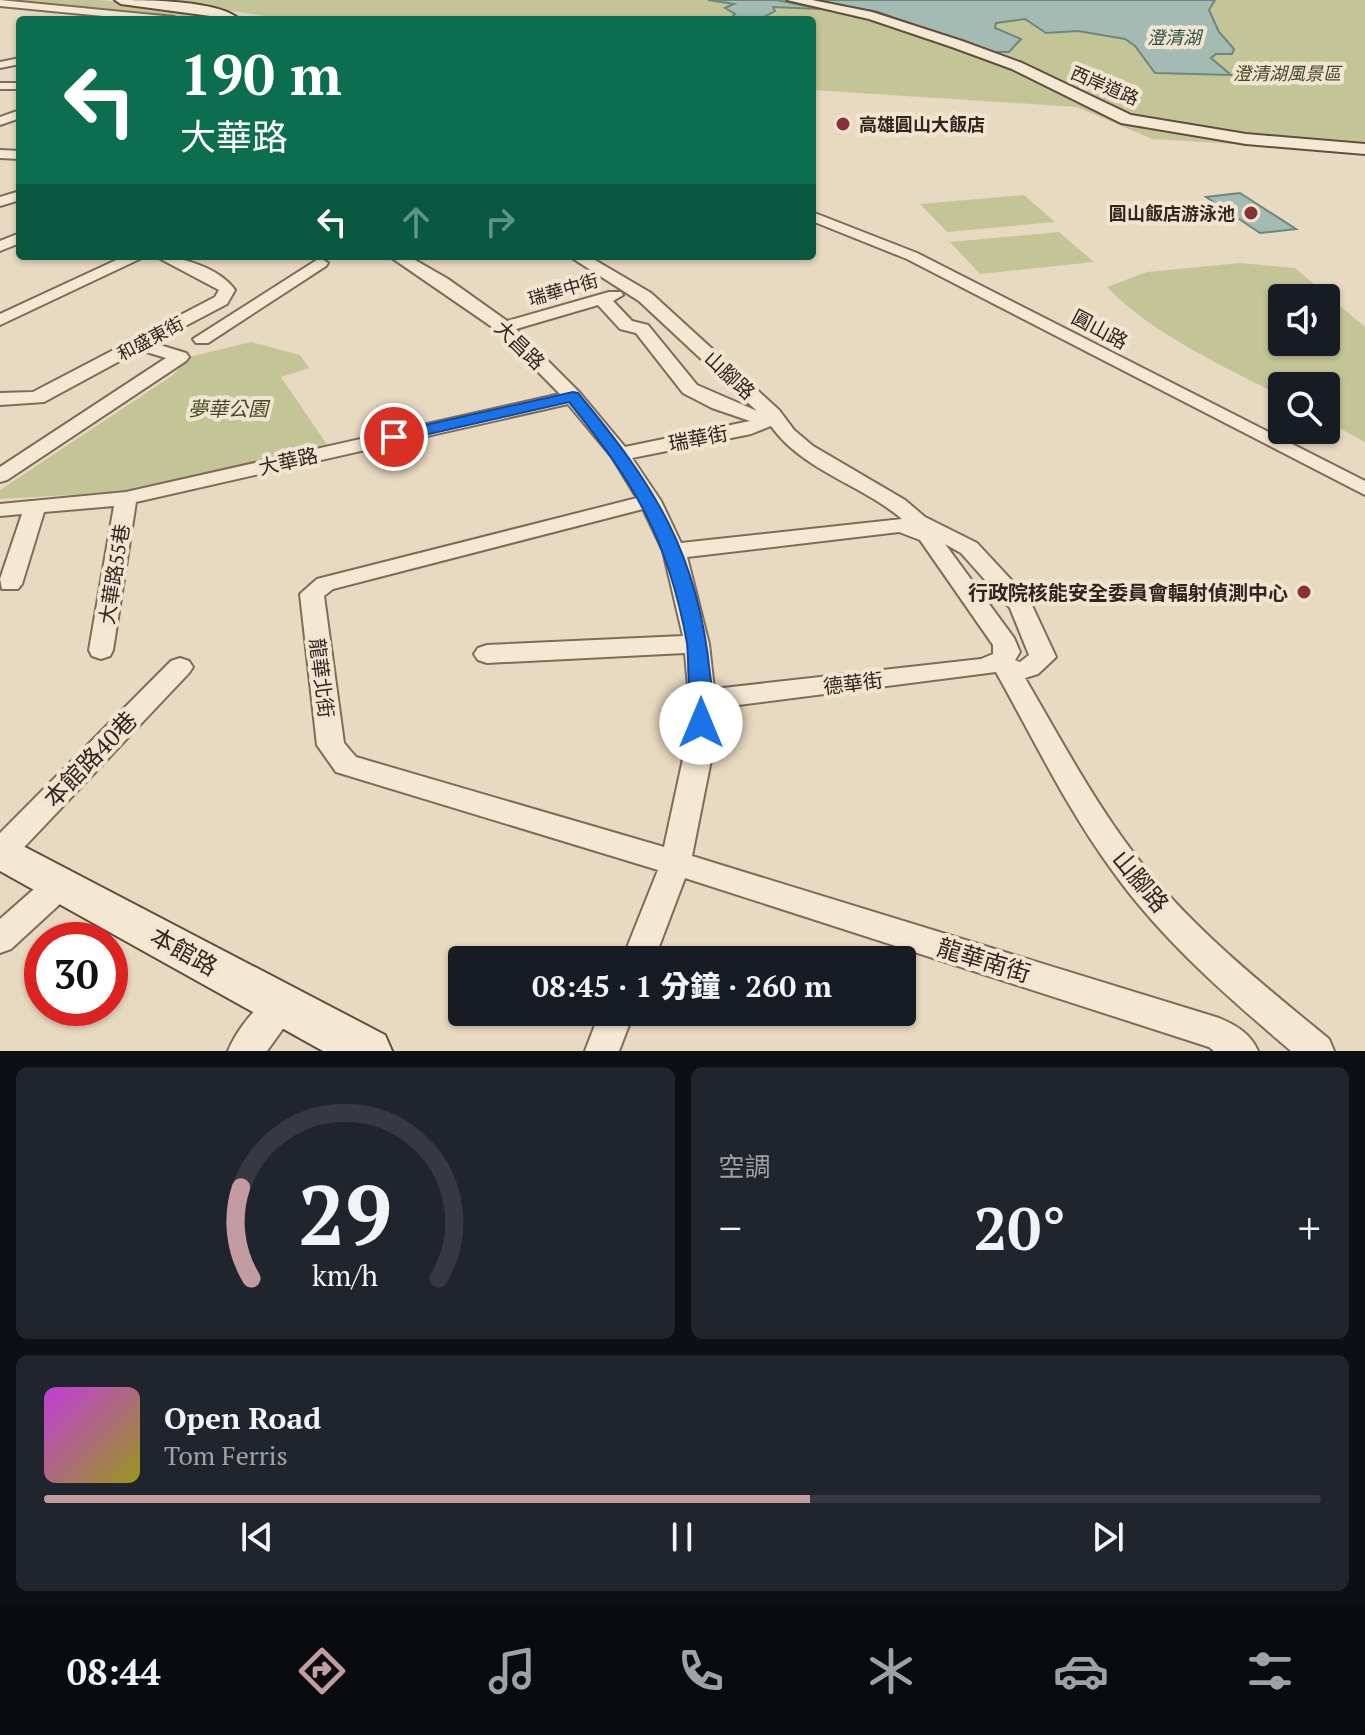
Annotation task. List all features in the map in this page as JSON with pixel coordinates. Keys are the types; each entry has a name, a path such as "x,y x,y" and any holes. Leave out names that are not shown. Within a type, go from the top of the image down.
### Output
{"street":[{"path":"121,0 228,16"},
{"name":"西岸道路","path":"793,0 841,8 1017,66 1127,119 1232,137 1365,149"},
{"path":"0,3 133,16"},
{"name":"圓山路","path":"816,218 912,256 1365,489"},
{"path":"0,320 129,260"},
{"path":"172,260 223,284 227,290 221,300 278,313"},
{"name":"大昌路","path":"404,260 442,282 504,327 573,397 620,454 650,501 674,551 697,644 702,700 700,745 676,863 643,946"},
{"name":"山腳路","path":"584,260 634,289 780,428 827,464 925,531 969,548 1021,605 1043,657 1029,668 1006,667"},
{"path":"202,339 255,308 320,263"},
{"name":"瑞華中街","path":"504,327 634,289"},
{"path":"602,299 626,325 642,329 690,389 719,404 770,417"},
{"name":"和盛東街","path":"0,399 37,398 221,300"},
{"path":"0,476 180,357 138,344"},
{"name":"大華路","path":"0,510 126,498 573,397"},
{"name":"瑞華街","path":"620,454 751,428 770,417"},
{"name":"大華路55巷","path":"101,650 126,498"},
{"name":"龍華北街","path":"650,501 325,584 312,594 331,745 346,765 676,863"},
{"path":"10,584 35,508"},
{"path":"674,551 899,525 925,531"},
{"name":"山腳路","path":"925,531 1005,644 1006,667 1104,835 1144,887 1212,962 1317,1051"},
{"path":"487,654 697,644"},
{"name":"本館路40巷","path":"0,851 180,667"},
{"name":"德華街","path":"702,700 1006,667"},
{"name":"本館路","path":"0,851 368,1051"},
{"name":"龍華南街","path":"676,863 1219,1034 1241,1051"},
{"path":"0,939 62,883"},
{"path":"245,1051 283,1005"},
{"path":"602,1051 612,1026"}],"green space":[{"path":"6,0 103,0 201,16 157,16"},
{"name":"澄清湖風景區","path":"159,0 1365,0 1365,152 1152,139 1077,107 816,90 816,16 265,16"},
{"path":"1024,195 1055,222 947,232 920,204"},
{"path":"1059,232 1094,262 980,274 950,242"},
{"path":"1240,263 1295,268 1314,284 1268,284 1268,356 1340,356 1340,306 1365,327 1365,442 1340,429 1340,372 1268,372 1268,390 1167,335 1107,287 1147,272"},
{"name":"夢華公園","path":"251,342 300,355 309,368 281,377 328,446 123,492 0,499 0,490 173,375 189,357"}],"water":[{"path":"708,0 777,0 820,9 773,7 775,11 766,16 733,16 735,14 725,8 734,4"},
{"name":"澄清湖","path":"812,0 1215,0 1209,10 1219,32 1234,49 1232,54 1216,54 1211,58 1231,75 1155,73 1135,46 1125,39 1078,31 1046,33 1025,19 996,23 995,28 1021,39 1009,52 992,52 878,12"},
{"name":"圓山飯店游泳池","path":"1240,193 1296,229 1260,233 1206,197"}],"place":[{"name":"高雄圓山大飯店","path":"843,124"},
{"name":"圓山飯店游泳池","path":"1251,213"},
{"name":"行政院核能安全委員會輻射偵測中心","path":"1304,592"}],"route":[{"path":"394,437 573,397 620,454 650,501 674,551 697,644 701,723"}]}
